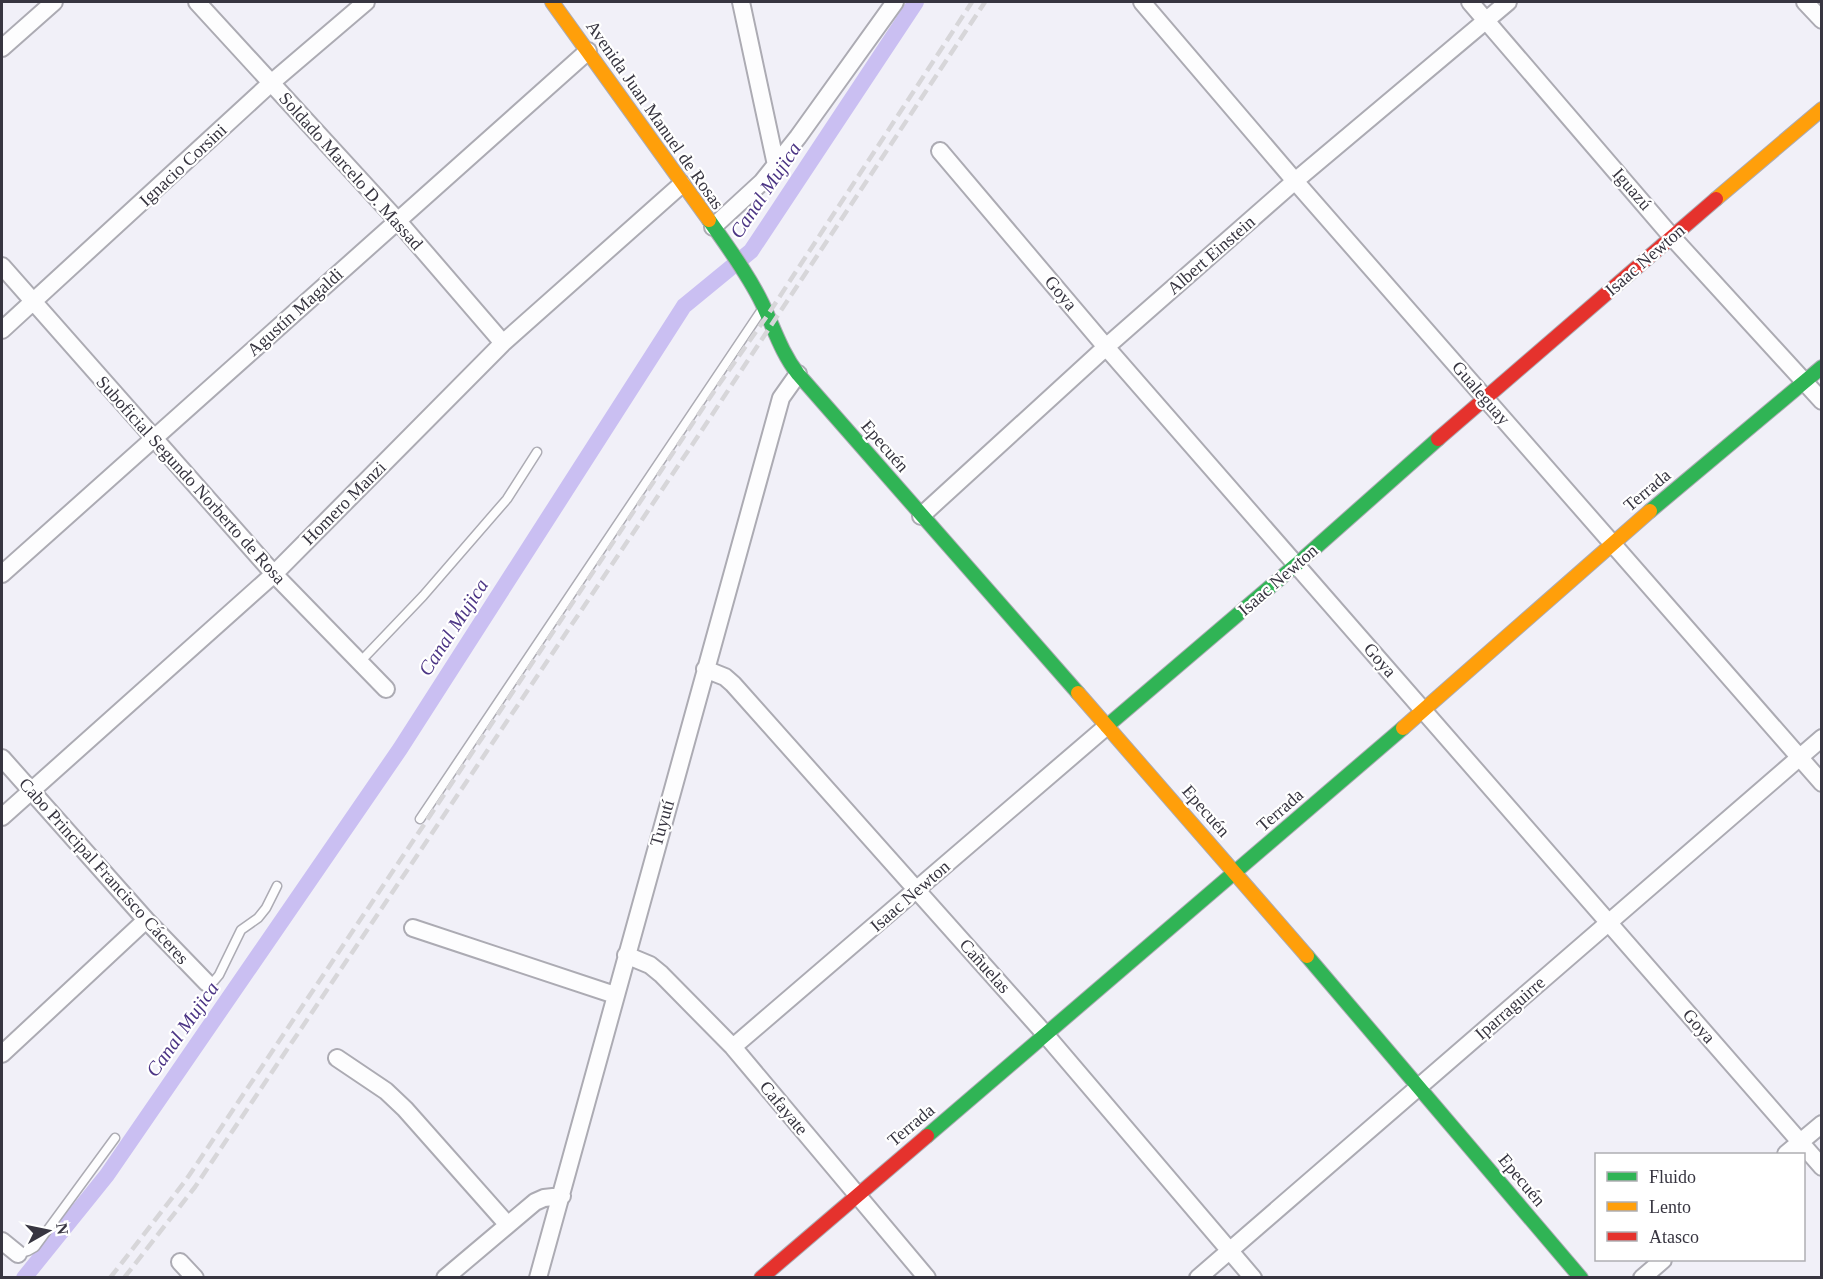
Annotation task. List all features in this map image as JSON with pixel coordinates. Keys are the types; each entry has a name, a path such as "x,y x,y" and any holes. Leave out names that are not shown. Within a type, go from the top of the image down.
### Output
{"street":[{"path":"2,48 54,2"},
{"name":"Soldado Marcelo D. Massad","path":"197,2 397,220 503,343"},
{"name":"Ignacio Corsini","path":"2,330 272,83 366,2"},
{"name":"Avenida Juan Manuel de Rosas","path":"552,2 730,250 764,309 779,345 798,374"},
{"path":"741,2 776,165"},
{"path":"713,227 749,196 776,165 895,2"},
{"name":"Gualeguay","path":"1142,2 1295,181 1821,783"},
{"name":"Iguazú","path":"1470,2 1672,237 1821,401"},
{"name":"Albert Einstein","path":"921,516 1295,181 1508,2"},
{"path":"1805,2 1821,20"},
{"name":"Agustín Magaldi","path":"2,574 588,51"},
{"name":"Isaac Newton","path":"733,1047 1297,564 1485,398 1821,109"},
{"name":"Goya","path":"940,151 1107,347 1821,1167"},
{"name":"Homero Manzi","path":"2,817 274,574 503,343 682,184"},
{"name":"Suboficial Segundo Norberto de Rosa","path":"2,266 152,439 274,574 386,690"},
{"name":"Terrada","path":"761,1278 1424,710 1612,543 1821,367"},
{"name":"Epecuén","path":"798,374 1236,872 1581,1278"},
{"name":"Tuyutí","path":"538,1278 781,398 798,374"},
{"name":"Cañuelas","path":"705,669 725,677 733,684 1045,1034 1252,1278"},
{"name":"Iparraguirre","path":"1198,1278 1821,738"},
{"name":"Cabo Principal Francisco Cáceres","path":"2,758 146,920 207,983"},
{"path":"2,1054 146,920"},
{"path":"413,928 615,995"},
{"name":"Cafayate","path":"626,955 650,965 661,974 733,1047 927,1278"},
{"path":"337,1058 386,1091 405,1109 507,1224"},
{"path":"1788,1153 1821,1124"},
{"path":"445,1278 535,1202 544,1198 562,1196"},
{"path":"2,1241 18,1254"},
{"path":"1642,1278 1662,1261"},
{"path":"180,1262 195,1278"}],"lane":[{"path":"420,819 754,319 764,309"},
{"path":"359,663 423,596 507,499 537,452"},
{"path":"207,983 214,981 219,975 241,930 258,918 277,886"},
{"path":"18,1254 35,1247 115,1138"}],"waterway":[{"name":"Canal Mujica","path":"24,1278 107,1175 400,749 684,306 751,251 916,2"}],"railway":[{"path":"110,1278 186,1180 715,390 767,316 972,2"},
{"path":"124,1278 195,1187 694,442 985,2"}],"traffic: fast":[{"path":"709,220 750,281 782,348 798,374 1078,693"},
{"path":"1650,511 1822,367"},
{"path":"1107,726 1297,564 1438,439"},
{"path":"927,1136 1403,728"},
{"path":"1307,956 1581,1278"}],"traffic: slow":[{"path":"552,2 709,220"},
{"path":"1716,199 1822,109"},
{"path":"1403,728 1650,511"},
{"path":"1078,693 1307,956"}],"traffic: jam":[{"path":"1438,439 1716,199"},
{"path":"761,1278 927,1136"}]}
